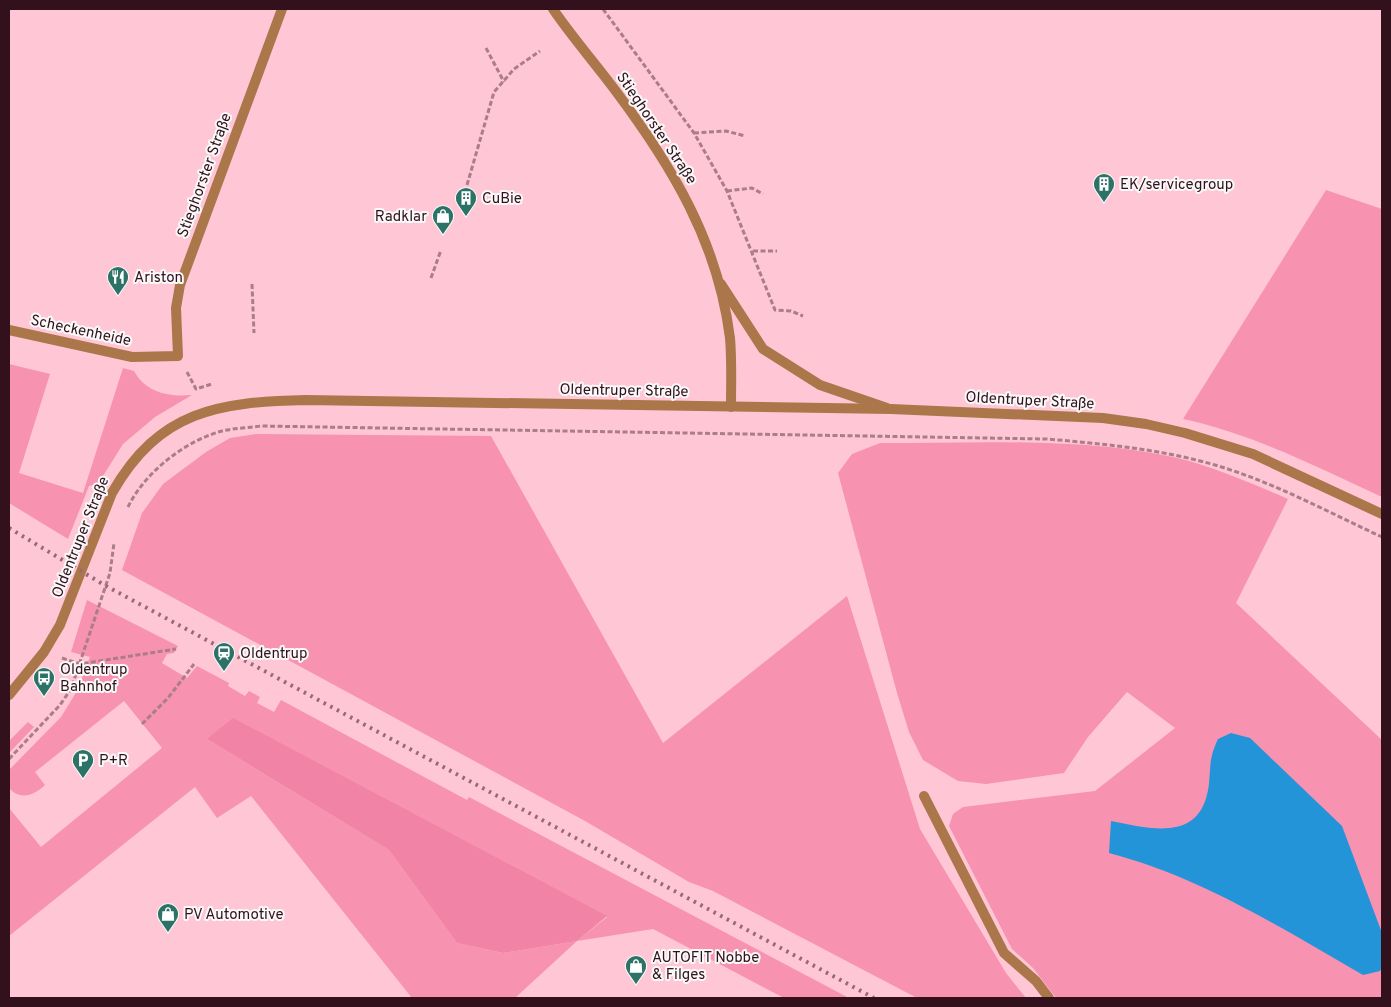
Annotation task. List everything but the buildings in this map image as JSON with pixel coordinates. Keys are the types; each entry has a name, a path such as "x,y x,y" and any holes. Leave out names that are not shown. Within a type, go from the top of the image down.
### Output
{"street":[{"name":"Stieghorster Straße","path":"178,356 176,308 180,285 282,9"},
{"name":"Stieghorster Straße","path":"553,9 652,141 674,175 702,232 716,275 730,338 731,406"},
{"name":"Stieghorster Straße","path":"716,275 763,349 820,385 890,410"},
{"name":"Scheckenheide","path":"9,330 132,357 178,356"},
{"name":"Oldentruper Straße","path":"9,694 44,652 70,604 112,492 122,474 160,435 184,420 217,407 272,401 306,400 731,406 1049,414 1103,418 1146,424 1253,454 1382,514"},
{"path":"924,796 1004,953 1036,981 1049,998"}],"path":[{"path":"603,9 694,133 727,191 753,251 775,310 791,311 803,316"},
{"path":"486,48 504,82"},
{"path":"467,185 494,92 514,70 540,51"},
{"path":"694,133 726,131 745,136"},
{"path":"727,191 752,188 763,194"},
{"path":"431,278 441,250"},
{"path":"753,251 777,251"},
{"path":"252,284 254,333"},
{"path":"178,356 196,389 212,384"},
{"path":"126,512 146,481 184,449 223,431 261,426 831,434 1047,439 1162,451 1217,465 1266,483 1382,537"},
{"path":"9,759 60,705 71,689 93,618 110,573 117,535"},
{"path":"44,652 80,664 176,649"},
{"path":"142,724 168,698 194,664"}],"shaded area":[{"path":"1326,190 1382,209 1382,497 1260,442 1209,425 1183,419"},
{"path":"9,364 50,374 19,473 83,493 123,368 134,371 145,384 159,392 175,395 192,395 155,417 123,444 98,484 89,486 68,539 9,503"},
{"path":"256,434 491,436 663,743 847,596 920,829 1006,973 1026,998 917,998 713,891 689,882 585,821 122,570 142,513 163,484 206,452 230,438"},
{"path":"999,442 1121,448 1159,454 1196,463 1231,475 1288,499 1236,603 1382,740 1382,998 1056,998 1033,968 1012,949 949,826 953,814 963,807 1095,791 1175,728 1127,692 1088,737 1064,773 986,784 958,781 923,760 909,732 897,693 838,473 852,454 880,443"},
{"path":"87,600 178,646 174,653 167,654 162,663 187,678 197,666 229,683 228,686 245,696 249,691 260,697 257,703 274,712 281,700 467,800 469,797 849,998 784,998 653,929 577,941 515,998 412,998 251,796 217,818 195,787 9,936 9,808 41,847 162,748 124,701 35,772 45,785 41,789 32,794 23,795 9,788 9,770 61,717 77,691 90,657 71,652","holes":["207,739 607,917 577,941 503,953 457,943 389,850"]},
{"path":"233,718 607,916 577,941 503,953 457,943 389,850 207,739"},
{"path":"28,722 34,727 9,753 9,741"}],"water":[{"path":"1231,733 1250,738 1342,826 1382,933 1382,967 1380,971 1363,975 1240,905 1176,876 1143,863 1109,853 1111,821 1143,827 1173,828 1186,824 1196,816 1204,803 1215,746 1218,739"}],"railway":[{"path":"9,528 106,586 874,998"}],"place":[{"name":"EK/servicegroup","path":"1104,203"},
{"name":"CuBie","path":"466,217"},
{"name":"Radklar","path":"443,235"},
{"name":"Ariston","path":"118,296"},
{"name":"Oldentrup","path":"224,672"},
{"name":"Oldentrup Bahnhof","path":"44,697"},
{"name":"P+R","path":"83,779"},
{"name":"PV Automotive","path":"168,933"},
{"name":"AUTOFIT Nobbe & Filges","path":"636,985"}]}
